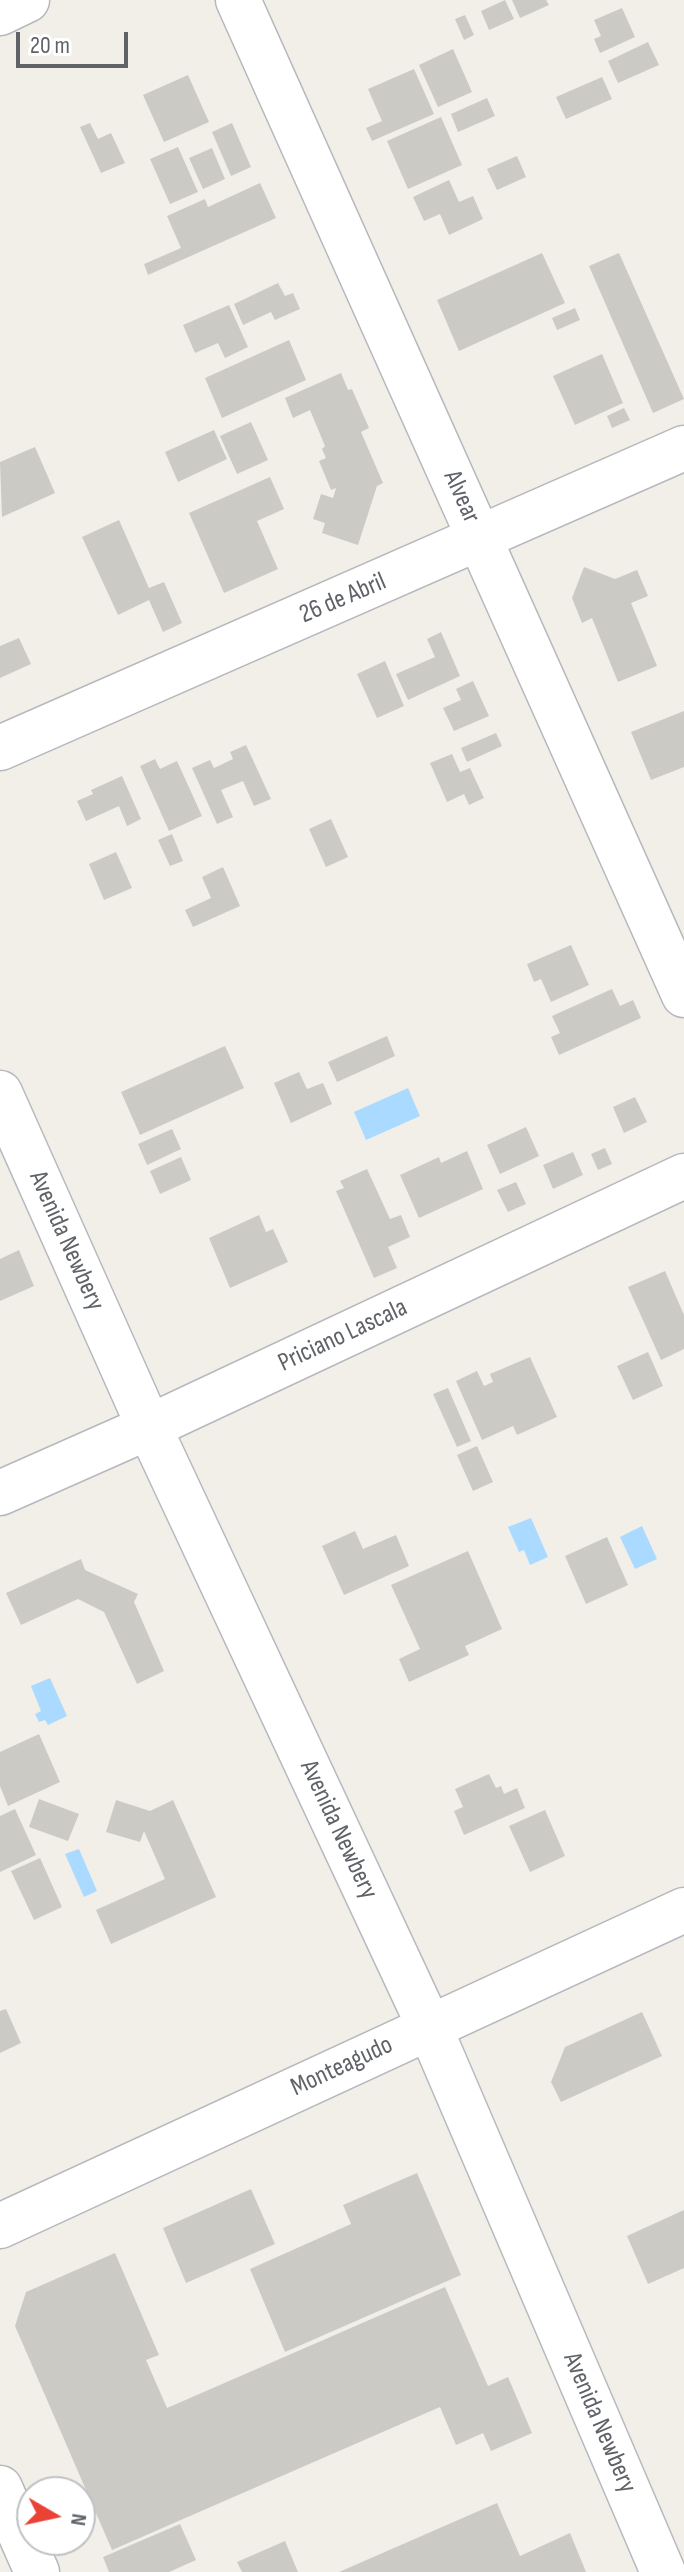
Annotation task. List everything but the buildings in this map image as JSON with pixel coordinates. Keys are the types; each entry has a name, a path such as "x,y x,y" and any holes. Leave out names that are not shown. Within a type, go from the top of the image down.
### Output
{"street":[{"path":"0,13 27,0"},
{"name":"Alvear","path":"238,0 684,995"},
{"name":"26 de Abril","path":"0,748 684,448"},
{"name":"Avenida Newbery","path":"0,1093 149,1427 429,2026 663,2572"},
{"name":"Priciano Lascala","path":"0,1493 149,1427 684,1176"},
{"name":"Monteagudo","path":"0,2226 684,1910"},
{"path":"0,2488 37,2572"}],"water":[{"path":"408,1088 420,1116 366,1140 354,1112"},
{"path":"531,1518 548,1557 530,1565 524,1550 519,1552 508,1527"},
{"path":"642,1526 657,1559 635,1569 620,1537"},
{"path":"50,1678 67,1716 48,1725 45,1720 39,1722 35,1714 41,1711 31,1686"},
{"path":"79,1849 97,1891 84,1897 65,1854"}]}
